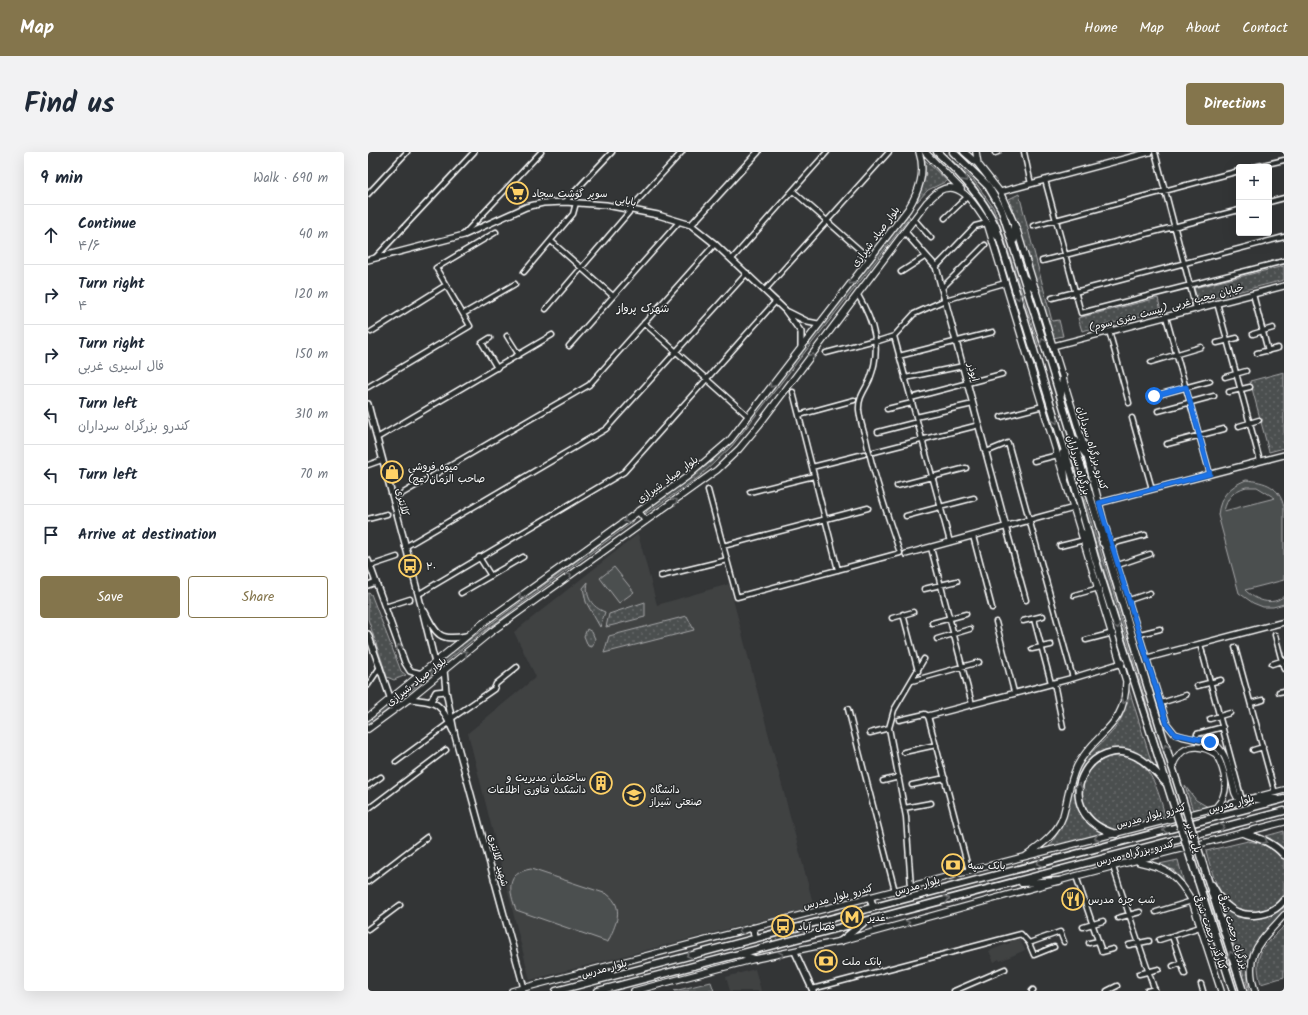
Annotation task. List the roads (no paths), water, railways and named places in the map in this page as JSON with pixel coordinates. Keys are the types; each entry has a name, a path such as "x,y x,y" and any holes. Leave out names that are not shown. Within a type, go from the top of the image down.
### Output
{"main road":[{"name":"بلوار صیاد شیرازی","path":"368,716 391,700 466,636 709,459 730,440 908,209 916,195 922,174 922,160 919,152"},
{"path":"925,152 965,195 1000,238"},
{"name":"بزرگراه سرداران","path":"937,152 963,176 976,192 989,213 1000,238 1062,442 1095,558 1172,800"},
{"name":"بزرگراه سرداران","path":"953,152 988,186 1001,208 1061,398 1103,541 1182,798"},
{"path":"964,152 978,164"},
{"path":"976,152 978,164"},
{"name":"کندرو بزرگراه سرداران","path":"978,164 1000,192 1014,223 1063,376 1087,456 1106,530 1140,634 1167,724 1175,734 1210,742 1219,748 1223,754 1234,793 1237,797 1244,798"},
{"name":"بلوار صیاد شیرازی","path":"368,729 409,699 491,632 717,470 739,449 858,295 927,202 939,191 946,188 955,189 965,195"},
{"path":"908,209 915,211 916,217"},
{"path":"987,223 1113,633 1126,681 1126,692 1121,712 1113,724 1083,755 1076,766 1071,779 1060,824 1044,843 1026,856"},
{"path":"1014,223 1014,248"},
{"path":"1023,277 1036,290"},
{"path":"1037,360 1048,356"},
{"path":"1061,398 1063,376"},
{"path":"1073,438 1087,456"},
{"path":"1062,442 1065,478"},
{"path":"638,511 646,521"},
{"path":"1106,530 1103,541 1112,546"},
{"path":"1083,537 1095,558"},
{"path":"1172,766 1176,756 1187,749 1197,747 1205,748 1216,754 1225,778 1225,790 1220,803 1215,808"},
{"path":"1116,834 1106,831 1095,824 1081,808 1078,796 1079,784 1083,773 1095,759 1110,753 1128,754 1141,759 1167,785"},
{"name":"کندرو بلوار مدرس","path":"512,991 1215,808 1244,798 1284,790"},
{"name":"پل غدیر","path":"1182,798 1208,877"},
{"path":"1244,798 1284,799"},
{"name":"بلوار مدرس","path":"556,991 1284,799"},
{"name":"پل غدیر","path":"1172,800 1198,881"},
{"name":"بلوار مدرس","path":"598,991 1284,811"},
{"name":"کندرو بزرگراه مدرس","path":"1059,881 1284,822"},
{"path":"1243,833 1266,841 1277,847 1284,855"},
{"name":"کنارگذر رحمت شرقی","path":"1136,861 1157,866 1169,872 1180,882 1192,900 1221,991"},
{"path":"1208,877 1226,906 1241,914 1258,915 1267,913 1281,905 1284,900"},
{"name":"بزرگراه رحمت شرقی","path":"1208,877 1243,991"},
{"path":"984,878 987,889"},
{"path":"1008,883 1059,881"},
{"path":"634,991 755,960 841,941 1059,881"},
{"name":"بزرگراه رحمت شرقی","path":"1198,881 1234,991"},
{"path":"870,897 873,907"},
{"path":"1255,991 1251,973 1253,957 1263,939 1284,915"},
{"path":"841,941 864,921"},
{"path":"754,928 755,938"},
{"path":"739,954 755,960"},
{"path":"580,973 618,974"}],"street":[{"path":"368,194 407,152"},
{"path":"374,259 474,152"},
{"path":"464,235 541,152"},
{"path":"565,202 612,152"},
{"path":"546,308 682,152"},
{"path":"691,225 758,152"},
{"path":"732,259 827,152"},
{"path":"765,290 889,152"},
{"path":"1024,152 1032,184"},
{"path":"1000,192 1150,152"},
{"path":"1155,152 1196,309"},
{"path":"1267,164 1284,160"},
{"path":"1033,226 1165,189 1236,172"},
{"path":"1045,180 1081,313 1284,261"},
{"path":"793,191 870,259"},
{"path":"945,218 965,195"},
{"path":"1272,201 1284,198"},
{"name":"بابایی","path":"368,260 464,235 526,207 565,202 606,205 691,225 732,259 785,310 801,332 801,346"},
{"path":"524,272 573,214 576,203"},
{"path":"1042,261 1236,211"},
{"path":"916,217 931,238"},
{"path":"569,346 679,222"},
{"path":"936,267 976,226 987,223"},
{"path":"368,387 470,326 436,268 496,232"},
{"name":"ابوذر","path":"905,232 936,267 1006,527"},
{"path":"1052,298 1284,238"},
{"path":"551,241 613,296"},
{"path":"393,499 589,385 715,244"},
{"path":"942,288 985,245"},
{"path":"901,272 926,256"},
{"path":"405,547 606,429 747,273"},
{"path":"826,354 894,336 914,314 945,300 1005,283"},
{"path":"463,314 515,284"},
{"path":"371,332 446,285"},
{"name":"خیابان محب غربی (بیست متری سوم)","path":"1053,346 1284,286"},
{"path":"1253,294 1268,351"},
{"path":"708,490 737,597 900,553 869,454 859,410 859,400 870,379 875,362 875,341 870,314 858,295"},
{"path":"419,594 624,472 776,301"},
{"path":"1217,303 1260,461"},
{"name":"بابایی","path":"785,310 808,322 818,324"},
{"path":"1166,317 1210,474"},
{"path":"644,323 748,416"},
{"path":"1253,334 1272,328"},
{"path":"1110,331 1129,403"},
{"path":"899,356 993,332"},
{"path":"377,438 552,335"},
{"path":"506,336 519,354"},
{"path":"894,336 950,542"},
{"path":"490,338 482,343 497,368"},
{"path":"1218,343 1237,338"},
{"path":"1151,362 1201,347"},
{"path":"1257,353 1278,348"},
{"path":"905,378 963,366"},
{"path":"1225,376 1246,371"},
{"path":"887,409 968,383 1002,374"},
{"path":"1154,396 1210,381"},
{"path":"1229,392 1250,387"},
{"path":"794,392 838,570"},
{"path":"1158,411 1214,396"},
{"path":"799,415 854,400"},
{"name":"کلانتری","path":"368,404 370,423 377,438 405,547 422,605 435,663"},
{"path":"878,432 973,404"},
{"path":"1001,417 1043,406"},
{"path":"1132,418 1152,489"},
{"path":"1239,426 1259,420"},
{"path":"874,452 922,438 979,425"},
{"path":"1167,444 1224,429"},
{"path":"986,452 1008,443 1073,678"},
{"path":"812,467 864,454"},
{"path":"1034,461 1058,455"},
{"path":"1099,503 1284,455"},
{"path":"368,465 382,460"},
{"path":"897,486 966,468"},
{"path":"750,492 814,476"},
{"path":"906,516 974,498"},
{"path":"723,546 868,508"},
{"path":"906,554 1074,508"},
{"path":"368,520 387,514"},
{"path":"1006,527 1026,600"},
{"path":"1112,546 1145,534"},
{"path":"973,536 992,608"},
{"path":"1060,546 1083,537"},
{"path":"931,548 972,704"},
{"path":"1118,565 1150,554"},
{"path":"370,566 397,557"},
{"path":"479,557 491,576"},
{"path":"461,593 523,557"},
{"path":"368,560 404,663 410,670 422,674"},
{"path":"661,576 727,560"},
{"path":"924,590 956,581"},
{"path":"368,585 376,582"},
{"path":"1074,595 1099,588"},
{"path":"1129,600 1150,593"},
{"path":"385,607 410,600"},
{"name":"کلانتری","path":"422,605 436,632 441,637 451,639 466,636"},
{"path":"892,618 913,612"},
{"path":"903,614 918,671"},
{"path":"932,623 966,614"},
{"path":"1023,621 1043,616"},
{"path":"1034,619 1063,727"},
{"path":"996,622 1014,692"},
{"path":"1147,658 1284,622"},
{"path":"937,639 970,629"},
{"path":"1140,634 1160,629"},
{"path":"1086,640 1113,633"},
{"path":"368,634 391,700"},
{"path":"1275,635 1283,660 1284,670"},
{"path":"1200,644 1244,798"},
{"path":"1032,649 1051,645"},
{"path":"1236,647 1275,793"},
{"path":"911,886 904,808 889,728 894,710 924,659"},
{"path":"1272,664 1283,660"},
{"path":"912,681 979,662"},
{"path":"898,720 925,714 928,716 1014,692 1073,678 1122,663"},
{"path":"396,762 494,689 496,684 516,666"},
{"path":"368,685 380,668"},
{"name":"شهید کلانتری","path":"444,670 451,721 524,988"},
{"path":"1197,686 1221,680"},
{"path":"431,701 436,692 446,691"},
{"path":"1279,692 1284,691"},
{"path":"1161,703 1186,695"},
{"path":"409,699 431,701 438,705 451,721"},
{"path":"1252,703 1263,700"},
{"path":"848,709 895,891"},
{"path":"1210,719 1230,714"},
{"path":"928,716 969,871"},
{"path":"1197,734 1223,727"},
{"path":"870,733 889,728"},
{"path":"904,752 936,745"},
{"path":"1253,750 1263,747"},
{"path":"368,809 446,750"},
{"path":"368,786 381,777"},
{"path":"883,781 899,777"},
{"path":"912,785 945,778"},
{"path":"904,808 931,803"},
{"path":"368,882 427,837"},
{"path":"1113,867 1155,990 1147,991"},
{"path":"1076,876 1102,952 1113,949"},
{"path":"1156,912 1192,900"},
{"path":"368,929 400,904"},
{"path":"1118,918 1140,912"},
{"path":"1083,927 1103,921"},
{"path":"1158,940 1200,927"},
{"path":"1029,943 1060,932 1064,942"},
{"path":"795,952 812,990 1021,934 1029,943 1034,955 1054,948"},
{"path":"1172,936 1185,974"},
{"path":"1088,943 1098,941"},
{"path":"1129,945 1149,941"},
{"path":"1174,966 1181,963"},
{"path":"954,991 1005,969"},
{"path":"1138,974 1159,969"},
{"path":"1201,984 1203,991"},
{"path":"1107,991 1117,986"}],"place":[{"name":"سوپر گوشت سجاد","path":"517,193"},
{"name":"میوه فروشی صاحب الزمان(عج)","path":"392,472"},
{"name":"۲۰","path":"410,566"},
{"name":"ساختمان مدیریت و دانشکده فناوری اطلاعات","path":"601,783"},
{"name":"دانشگاه صنعتی شیراز","path":"634,795"},
{"name":"بانک سپه","path":"953,865"},
{"name":"شب چره مدرس","path":"1073,899"},
{"name":"غدیر","path":"852,917"},
{"name":"فصل آباد","path":"783,926"},
{"name":"بانک ملت","path":"826,961"}],"district":[{"name":"شهرک پرواز","path":"643,308"}]}
